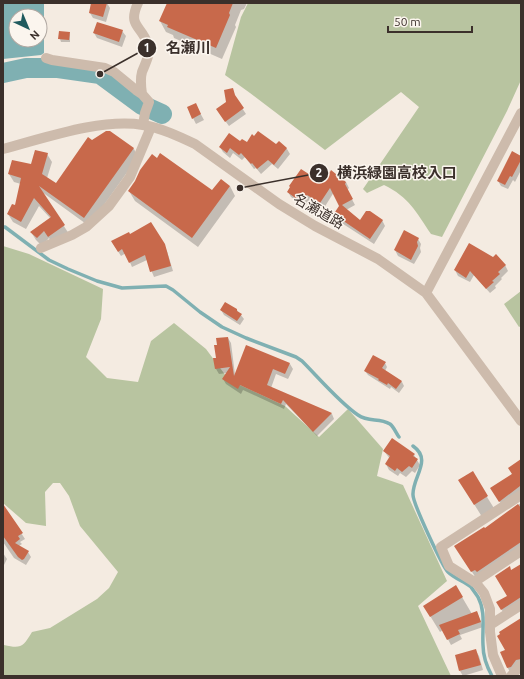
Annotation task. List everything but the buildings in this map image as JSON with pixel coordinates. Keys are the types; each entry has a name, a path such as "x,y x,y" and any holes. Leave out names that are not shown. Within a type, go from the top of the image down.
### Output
{"street":[{"path":"41,248 72,235 86,227 109,206 130,177 147,126 145,98 141,81 149,51 148,45 133,20 134,12 138,3"},
{"path":"46,58 105,68 114,72 145,98"},
{"path":"426,293 521,113"},
{"name":"名瀬道路","path":"3,149 108,124 125,123 147,126 180,136 194,144 279,204 315,226 378,259 426,293 521,421"},
{"path":"502,676 493,655 490,609 484,593 474,582 449,566 440,547 521,495"},
{"path":"474,582 521,551"},
{"path":"490,625 521,605"},
{"path":"511,676 521,665"}],"green space":[{"path":"248,3 521,3 521,80 507,111 442,237 431,234 406,200 393,190 384,185 367,193 363,189 419,107 401,92 325,150 225,75 241,17"},
{"path":"3,246 29,254 103,289 101,319 86,357 107,378 138,382 151,341 174,323 206,349 229,380 285,406 319,437 348,409 383,449 377,476 403,485 447,581 418,606 451,676 3,676 3,642 4,645 14,647 21,646 32,632 50,628 97,599 109,588 118,572 80,526 69,496 60,483 53,483 45,492 46,526 26,523 3,503"},
{"path":"521,291 521,326 519,327 504,304"}],"water":[{"path":"3,3 44,3 44,8 8,8 8,48 44,48 44,53 41,55 3,59"}],"waterway":[{"path":"3,73 26,68 58,68 100,74 142,105 162,114"},
{"path":"3,227 49,260 97,281 122,288 166,286 222,327 296,357 302,361 351,410 366,419 382,421 390,424 399,437"},
{"path":"413,446 419,451 422,463 415,482 413,495 414,500 428,534 448,572 471,587 478,597 483,614 484,653 492,676"}],"place":[{"name":"名瀬川","path":"100,74"},
{"name":"横浜緑園高校入口","path":"240,188"}]}
